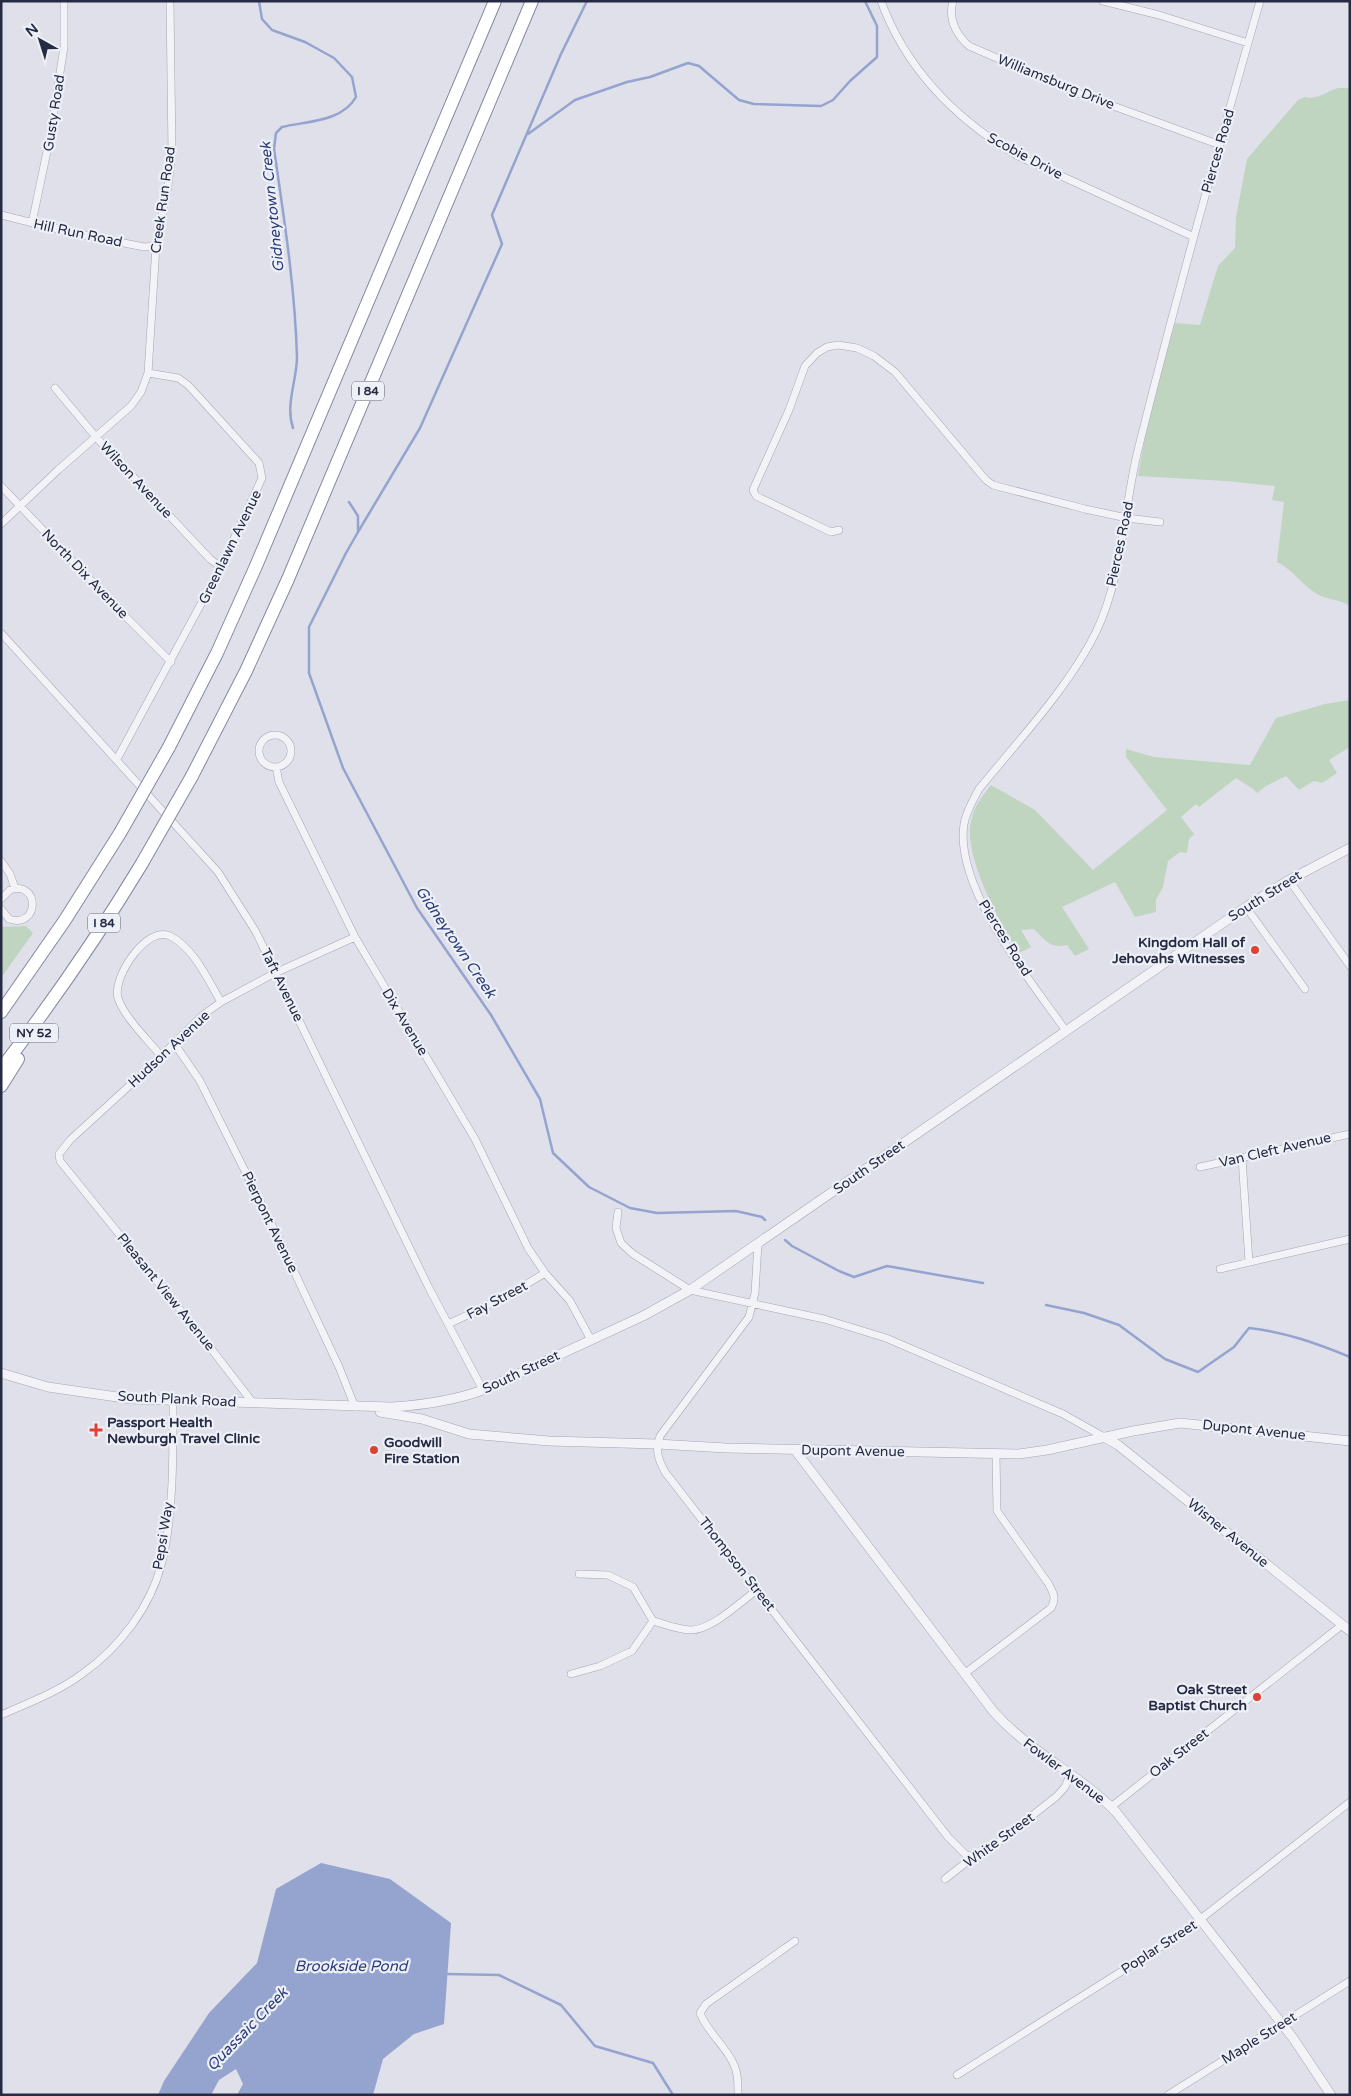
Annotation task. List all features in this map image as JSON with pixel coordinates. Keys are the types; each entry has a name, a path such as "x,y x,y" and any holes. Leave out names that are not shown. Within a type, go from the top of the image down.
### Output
{"highway":[{"name":"I 84","path":"1,1012 38,960 120,833 169,747 217,652 256,566 495,1"},
{"name":"I 84","path":"1,1069 66,980 141,865 192,776 234,696 288,579 532,1"},
{"path":"1,1003 38,960"},
{"name":"NY 52","path":"1,1086 66,980"}],"street":[{"name":"Gusty Road","path":"32,224 50,137 64,47 64,1"},
{"name":"Creek Run Road","path":"96,437 131,406 139,396 148,372 156,246 168,186 172,154 170,1"},
{"name":"Scobie Drive","path":"881,1 902,46 921,75 947,104 970,125 992,141 1018,156 1194,237"},
{"name":"Williamsburg Drive","path":"953,1 951,10 952,20 956,31 969,46 1075,92 1220,145"},
{"path":"1103,1 1248,43"},
{"name":"Pierces Road","path":"1066,1031 1004,943 981,903 966,858 963,836 964,823 972,801 979,790 1081,660 1097,630 1111,589 1127,518 1137,452 1177,293 1260,1"},
{"name":"Hill Run Road","path":"1,215 32,224 144,247 156,246"},
{"path":"839,530 831,532 756,496 753,490 790,410 805,366 817,353 827,347 838,345 857,348 874,356 895,372 986,480 993,485 1127,518 1160,522"},
{"name":"Greenlawn Avenue","path":"117,759 221,567 260,487 263,472 254,457 188,385 178,378 148,372"},
{"name":"Wilson Avenue","path":"55,388 96,437 210,559 221,567"},
{"path":"1,524 96,437"},
{"name":"North Dix Avenue","path":"1,486 171,662"},
{"name":"Taft Avenue","path":"1,633 218,872 237,899 256,932 448,1324 483,1390"},
{"path":"276,735 286,739 291,748 289,759 286,763 276,767 266,765 259,752 262,742 276,735"},
{"name":"Dix Avenue","path":"276,767 279,782 355,937 475,1140 528,1248 544,1273 570,1301 591,1340"},
{"name":"South Street","path":"355,1407 427,1405 457,1399 483,1390 643,1316 690,1290 1246,907 1289,880 1350,848"},
{"path":"1,860 10,874 14,888"},
{"path":"1289,880 1350,966"},
{"path":"1,899 5,892 14,888 20,888 29,894 33,904 25,918 14,920 5,916 1,909"},
{"path":"1246,907 1305,989"},
{"path":"161,1056 123,1010 117,994 120,977 130,959 145,942 160,934 168,935 178,941 198,963 221,1002"},
{"name":"Hudson Avenue","path":"78,1183 60,1161 59,1154 62,1148 203,1015 221,1002 276,973 355,937"},
{"name":"Pierpont Avenue","path":"174,1044 200,1081 279,1239 339,1367 355,1407"},
{"name":"Van Cleft Avenue","path":"1200,1167 1350,1134"},
{"path":"1242,1158 1249,1262"},
{"name":"Pleasant View Avenue","path":"78,1183 253,1403"},
{"path":"618,1212 616,1228 621,1242 633,1254 690,1290 754,1302 824,1319 886,1338 1064,1414 1104,1437"},
{"path":"1220,1269 1350,1239"},
{"path":"657,1444 660,1436 749,1317 754,1302 758,1244"},
{"name":"Fay Street","path":"448,1324 487,1307 517,1291 544,1273"},
{"name":"South Plank Road","path":"1,1373 62,1390 131,1399 355,1407"},
{"name":"Pepsi Way","path":"1,1715 57,1689 81,1675 108,1653 127,1631 143,1607 162,1563 167,1534 170,1505 173,1400"},
{"name":"Dupont Avenue","path":"355,1407 422,1419 469,1434 549,1441 795,1450 1019,1454 1180,1423 1350,1441"},
{"name":"Wisner Avenue","path":"1104,1437 1118,1445 1350,1631"},
{"name":"Thompson Street","path":"657,1444 658,1460 664,1472 948,1836 965,1854 973,1857"},
{"name":"Fowler Avenue","path":"795,1450 964,1674 1008,1729 1111,1807 1281,2024 1331,2095"},
{"path":"964,1674 1051,1608 1054,1603 1054,1594 1048,1583 997,1511 996,1454"},
{"path":"580,1574 608,1575 633,1588 653,1621 680,1629 701,1629 757,1590"},
{"path":"571,1674 600,1666 632,1651 653,1621"},
{"name":"Oak Street","path":"1111,1807 1342,1625"},
{"name":"White Street","path":"945,1879 973,1857 986,1852 1057,1796 1065,1787 1070,1775"},
{"name":"Poplar Street","path":"957,2075 1199,1921 1350,1802"},
{"path":"738,2095 737,2073 728,2056 703,2021 700,2013 706,2004 794,1942"},
{"name":"Maple Street","path":"1168,2095 1350,1981"}],"green space":[{"path":"1338,88 1350,88 1350,606 1317,594 1277,562 1284,502 1272,500 1275,486 1138,476 1159,380 1175,323 1200,325 1218,266 1235,248 1236,217 1247,159 1298,100 1305,97 1317,97"},
{"path":"1350,700 1350,750 1348,748 1329,760 1337,773 1322,783 1314,781 1299,790 1286,776 1257,793 1236,778 1199,807 1196,804 1181,817 1194,834 1189,839 1187,853 1180,852 1168,861 1163,887 1156,900 1156,912 1135,917 1115,882 1062,907 1089,949 1075,956 1067,945 1052,945 1034,929 1021,930 1031,947 1019,953 993,908 972,852 970,836 972,816 991,785 1035,810 1093,870 1167,810 1126,757 1126,749 1154,757 1250,765 1276,718 1325,704"},
{"path":"26,926 33,933 1,978 1,927"}],"water":[{"name":"Brookside Pond","path":"321,1863 390,1879 451,1923 444,2024 414,2034 383,2059 373,2095 237,2095 243,2084 236,2069 219,2080 211,2095 158,2095 164,2081 209,2013 257,1963 276,1889"}],"waterway":[{"name":"Gidneytown Creek","path":"259,1 262,19 272,30 305,42 334,58 352,77 356,97 350,105 333,116 282,127 276,133 274,149 296,331 297,357 290,410 293,428"},
{"path":"358,532 420,428 502,244 492,215 561,54 587,1"},
{"path":"528,134 575,100 688,63 699,66 739,100 754,104 821,106 833,100 850,81 877,57 877,26 865,1"},
{"name":"Gidneytown Creek","path":"349,502 358,516 358,532 309,627 309,673 343,768 417,908 491,1015 540,1099 553,1153 589,1187 630,1208 657,1213 736,1211 762,1217 765,1220"},
{"name":"Gidneytown Creek","path":"785,1240 792,1246 854,1277 887,1266 983,1283"},
{"name":"Gidneytown Creek","path":"1046,1305 1084,1313 1119,1325 1165,1359 1198,1372 1234,1347 1249,1328 1275,1332 1300,1339 1350,1357"},
{"name":"Quassaic Creek","path":"446,1974 499,1975 561,2005 595,2046 653,2063 673,2095"}],"place":[{"name":"Kingdom Hall of Jehovahs Witnesses","path":"1255,950"},
{"name":"Passport Health Newburgh Travel Clinic","path":"96,1430"},
{"name":"Goodwill Fire Station","path":"374,1450"},
{"name":"Oak Street Baptist Church","path":"1257,1697"}]}
